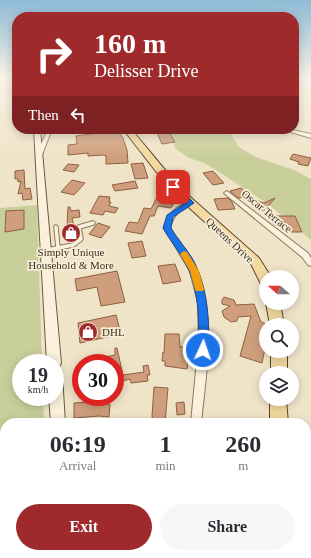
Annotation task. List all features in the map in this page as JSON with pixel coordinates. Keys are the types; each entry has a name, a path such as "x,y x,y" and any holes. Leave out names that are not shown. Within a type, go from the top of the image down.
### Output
{"main road":[{"path":"37,134 47,250 53,354"},
{"name":"Queens Drive","path":"131,134 164,177 255,261 262,270"},
{"path":"57,406 58,418"},
{"path":"278,406 278,418"}],"street":[{"path":"299,133 311,136"},
{"path":"38,155 48,134"},
{"name":"Oscar Terrace","path":"227,193 299,251 311,263"},
{"path":"191,203 174,212 170,216 167,228 194,271 202,303 204,339 196,418"}],"lane":[{"path":"47,250 78,243 81,240 79,226 93,223"},
{"path":"56,227 58,248"}],"green space":[{"path":"167,134 230,134 240,148 256,157 294,170 311,179 311,240 268,204 204,163 189,158 176,149 170,136"},
{"path":"37,205 42,354 12,354 12,406 43,406 44,418 0,418 0,208"}],"building":[{"path":"90,134 120,134 123,138 127,150 128,163 106,164 106,156 88,156 88,153 68,155 68,145 77,144 76,136"},
{"path":"157,134 170,134 175,142 162,144"},
{"path":"293,154 311,158 308,166 298,164 299,162 290,159"},
{"path":"143,163 148,178 135,179 131,164"},
{"path":"68,164 79,165 74,172 63,170"},
{"path":"24,170 25,189 30,188 32,199 23,200 22,193 18,194 21,181 18,182 18,179 15,179 15,171"},
{"path":"213,171 224,183 213,185 203,173"},
{"path":"72,180 85,183 74,195 61,192"},
{"path":"135,181 138,188 115,191 112,185"},
{"path":"241,188 256,200 264,203 275,198 265,210 258,210 247,197 238,198 230,191"},
{"path":"160,191 171,193 176,198 171,208 158,206 154,216 150,216 142,234 125,231 129,222 138,223 144,208 151,209"},
{"path":"99,196 110,197 109,202 111,202 109,206 118,208 115,213 105,211 103,215 90,213"},
{"path":"228,198 232,202 235,209 218,210 214,199"},
{"path":"68,207 70,207 71,211 79,210 80,217 72,218 77,238 67,241 64,227 67,227"},
{"path":"24,210 24,229 5,232 6,211"},
{"path":"276,216 295,216 302,232 291,232 290,230 287,230 284,221 278,222"},
{"path":"98,223 110,227 101,238 89,234"},
{"path":"142,241 146,256 132,258 128,243"},
{"path":"175,264 181,281 163,284 158,266"},
{"path":"117,271 125,302 101,306 97,287 77,291 75,279"},
{"path":"224,297 234,300 236,305 254,304 259,318 259,358 263,358 262,363 240,356 251,316 238,317 237,321 231,322 224,317 222,311 230,306 222,304"},
{"path":"116,315 121,334 80,343 78,323"},
{"path":"165,334 179,334 180,347 190,347 187,369 165,366 165,361 162,361"},
{"path":"115,348 117,348 118,354 115,354"},
{"path":"148,365 150,375 147,375 148,381 131,383 130,379 124,381 124,375 144,372 143,366"},
{"path":"154,387 168,388 165,418 152,418"},
{"path":"184,402 185,414 177,415 176,403"},
{"path":"74,406 110,406 109,417 99,416 74,418"}],"slow traffic":[{"path":"184,254 194,271 199,289"}],"place":[{"name":"Simply Unique Household & More","path":"71,233"},
{"name":"DHL","path":"88,332"}],"route":[{"path":"173,187 191,203 174,212 170,216 167,228 173,239 188,259 198,283 204,320 203,350"}]}
